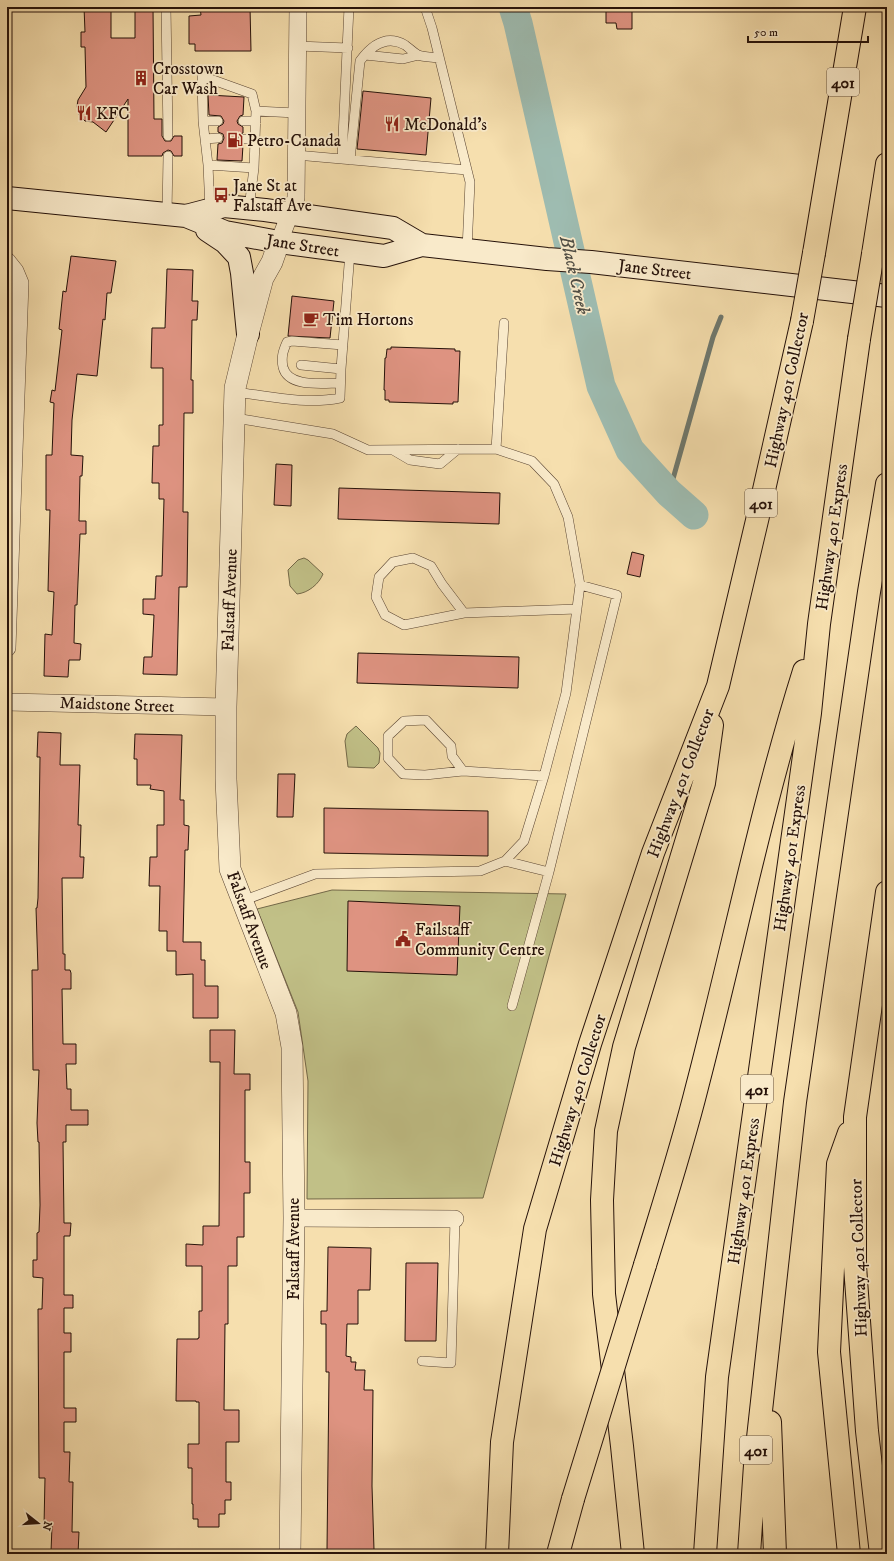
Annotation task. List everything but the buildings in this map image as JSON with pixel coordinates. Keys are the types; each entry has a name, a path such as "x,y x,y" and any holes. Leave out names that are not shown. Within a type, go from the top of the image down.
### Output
{"highway":[{"name":"Highway 401 Collector","path":"497,1554 502,1442 535,1229 590,1044 653,853 718,686 802,321 855,7"},
{"name":"Highway 401 Express","path":"705,1554 717,1378 810,712 819,624 859,339 887,164"},
{"name":"401","path":"749,1554 755,1465 794,1102 869,592 887,484"},
{"path":"558,1554 573,1498 645,1265 697,1088 751,867 792,710 819,624"},
{"path":"632,1554 622,1446 604,1294 602,1200 606,1131 624,1048 704,783 718,686"},
{"name":"Highway 401 Collector","path":"881,1554 867,1431 855,1266 855,1117 887,892"},
{"path":"849,1554 829,1352 838,1164 855,1117"},
{"path":"767,1345 776,1554"}],"main road":[{"name":"Jane Street","path":"7,198 176,215 225,232 279,242 384,256 422,245 547,259 591,262 887,296"},
{"name":"Jane Street","path":"176,215 210,210 224,206 249,208 393,228 422,245"},
{"path":"176,215 225,242 239,258 242,273 248,334"}],"street":[{"path":"279,242 296,198 298,7"},
{"name":"Falstaff Avenue","path":"279,242 272,262 263,278 248,334 235,392 226,707 226,786 230,869 286,1013 292,1047 294,1218 290,1554"},
{"path":"7,261 16,271 20,283 7,648"},
{"name":"Maidstone Street","path":"7,702 226,707"},
{"path":"294,1218 455,1219"}],"lane":[{"path":"166,7 168,136"},
{"path":"346,160 349,7"},
{"path":"425,7 432,28 470,182 466,250"},
{"path":"346,160 360,61 376,44 390,40 404,44 419,55"},
{"path":"297,46 348,48"},
{"path":"365,55 403,59 419,55 439,58"},
{"path":"210,210 208,165 203,121 202,76 252,94 256,111 256,139 249,208"},
{"path":"256,111 296,113"},
{"path":"203,121 218,121"},
{"path":"243,121 256,121"},
{"path":"205,138 218,138"},
{"path":"243,139 256,139"},
{"path":"296,155 467,170"},
{"path":"168,156 176,215"},
{"path":"208,165 254,168"},
{"path":"235,392 292,400 328,401 340,398 342,345 350,252"},
{"path":"496,449 504,323"},
{"path":"340,382 312,383 291,378 285,374 282,358 283,349 287,342 292,341 342,345"},
{"path":"301,365 341,369"},
{"path":"234,418 332,434 368,450 496,449 532,461 554,484 568,517 580,585 566,693 544,776 524,841 505,861 480,871 316,874 242,901"},
{"path":"393,450 410,460 440,464 458,449"},
{"path":"464,613 442,584 431,566 413,558 393,562 379,576 376,597 385,615 404,625 464,613 576,609"},
{"path":"512,1006 549,872 617,595 580,585"},
{"path":"463,771 452,756 451,746 426,720 404,721 388,736 388,758 403,774 425,775 463,771 544,776"},
{"path":"505,861 549,872"},
{"path":"422,1361 452,1363 455,1219"}],"shaded area":[{"path":"304,558 323,574 313,587 305,592 297,594 290,586 288,570 298,560"},
{"path":"356,726 378,748 380,753 379,763 374,768 348,767 345,741 347,734"},
{"path":"332,890 566,894 483,1198 307,1199 308,1081 298,1012 257,909"}],"waterway":[{"name":"Black Creek","path":"513,7 518,23 601,386 630,450 669,493 694,515"},
{"path":"669,493 713,337 721,317"}],"place":[{"name":"Crosstown Car Wash","path":"141,78"},
{"name":"KFC","path":"84,113"},
{"name":"McDonald's","path":"392,124"},
{"name":"Petro-Canada","path":"235,140"},
{"name":"Jane St at Falstaff Ave","path":"221,195"},
{"name":"Tim Hortons","path":"311,319"},
{"name":"Failstaff Community Centre","path":"403,939"}]}
